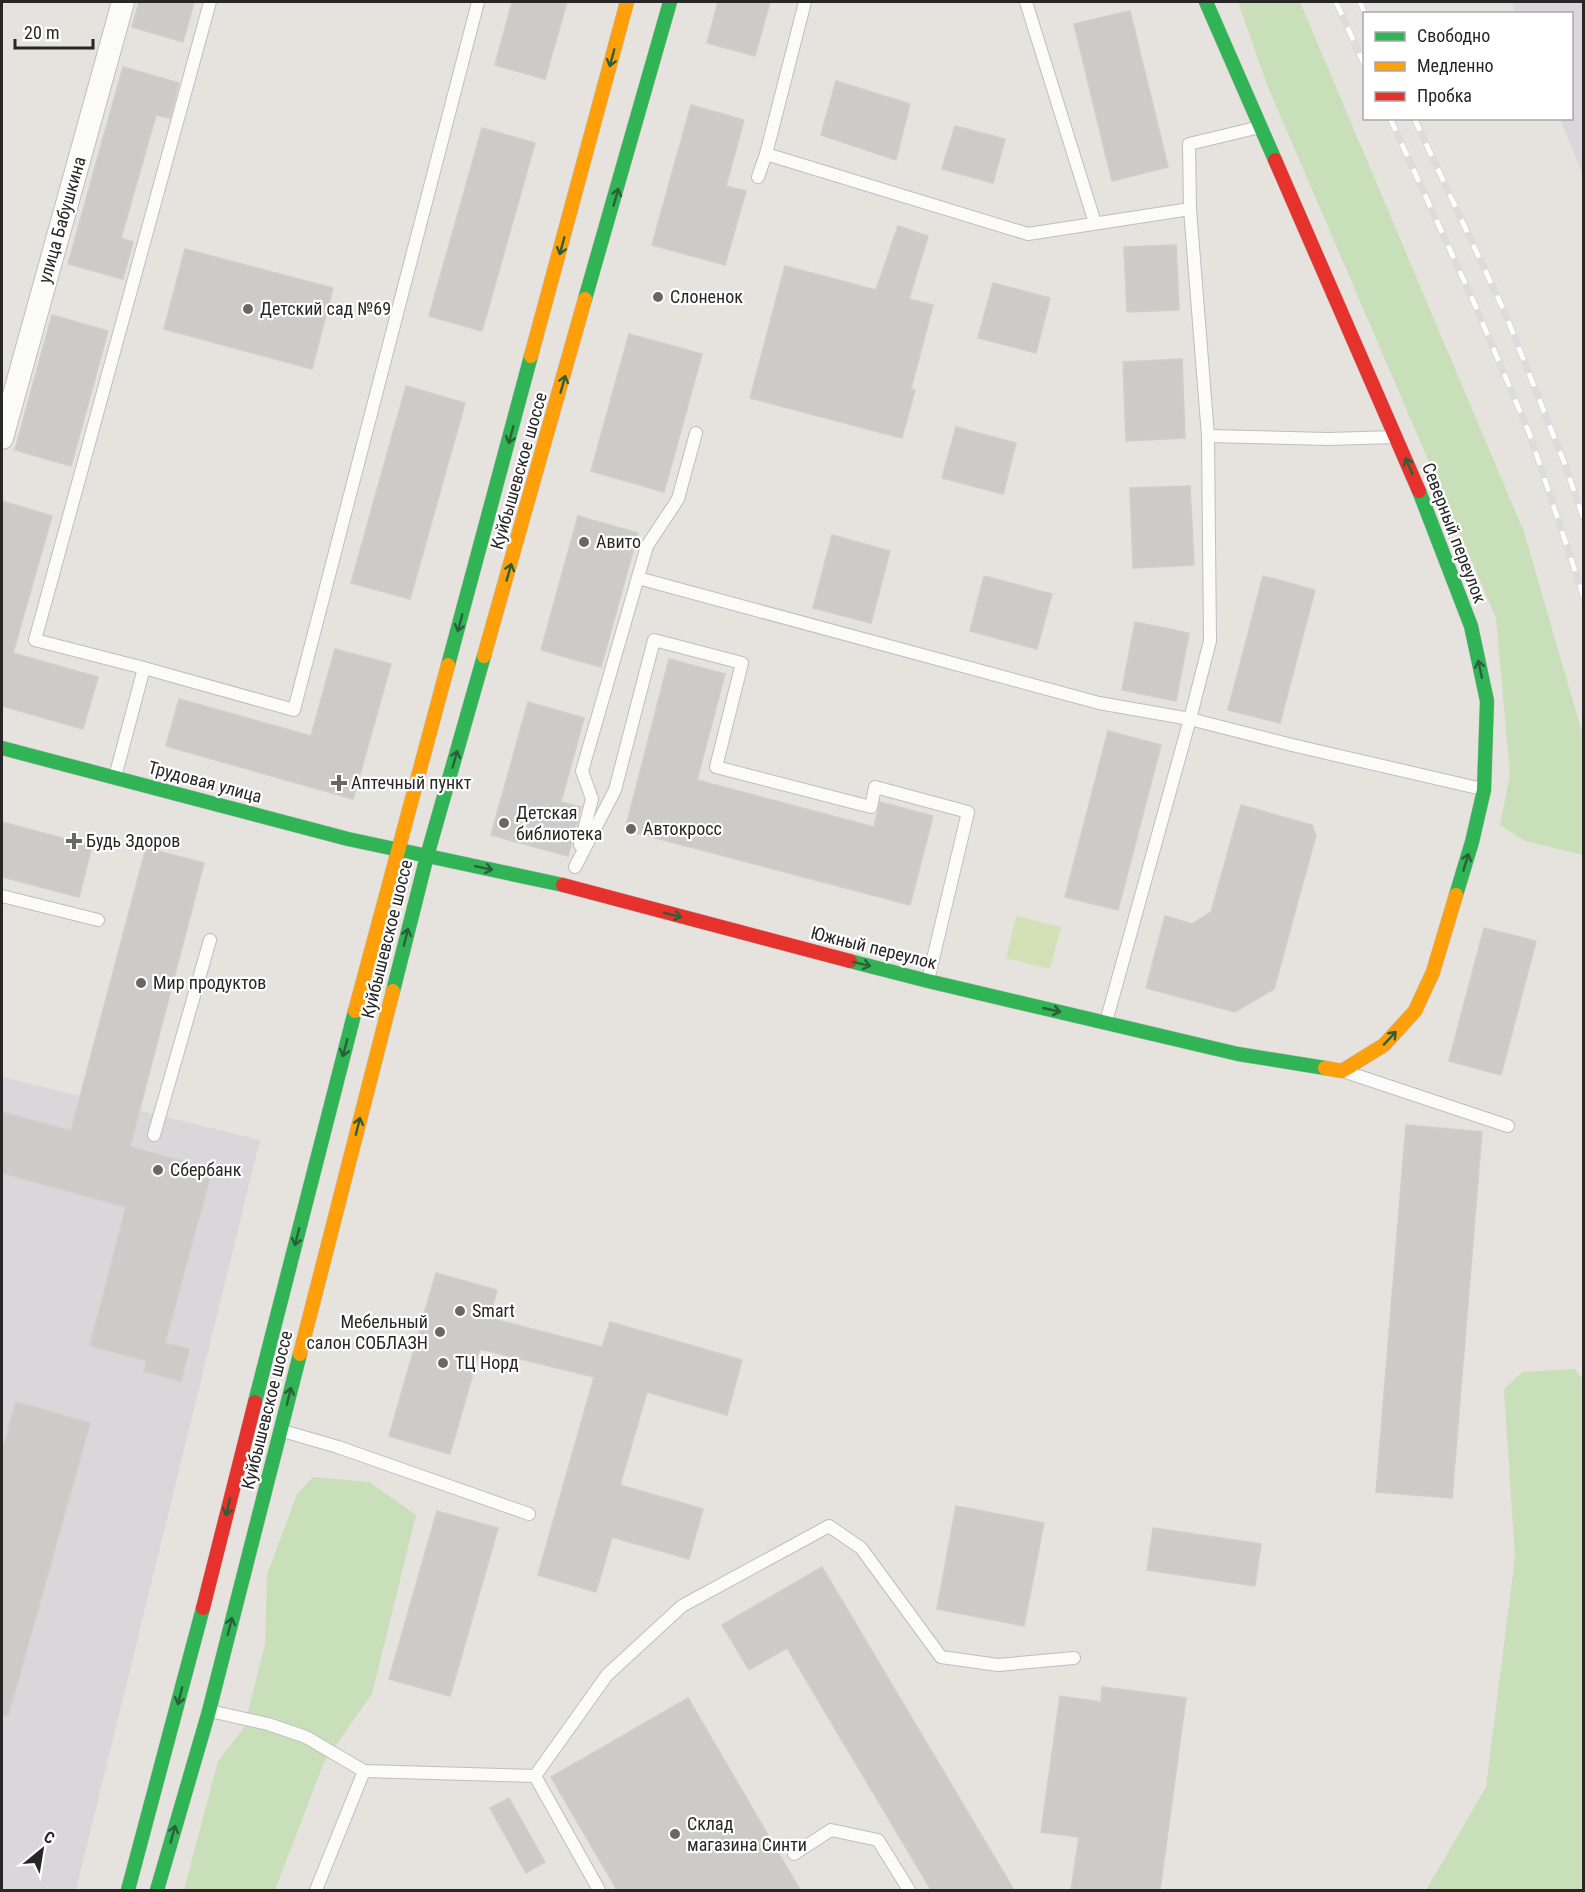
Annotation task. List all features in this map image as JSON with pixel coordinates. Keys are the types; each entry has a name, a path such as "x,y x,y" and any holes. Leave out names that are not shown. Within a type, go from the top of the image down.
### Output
{"main road":[{"name":"Куйбышевское шоссе","path":"128,1890 179,1702 310,1183 627,2"},
{"name":"Куйбышевское шоссе","path":"157,1890 209,1711 427,856 670,2"},
{"name":"Северный переулок","path":"1206,2 1429,514 1471,626 1487,701 1484,790 1472,842 1433,972 1415,1011 1384,1046 1342,1071"},
{"name":"Трудовая улица","path":"2,748 348,839 399,849"},
{"name":"Южный переулок","path":"399,849 570,887 928,981 1238,1054 1342,1071"}],"street":[{"name":"улица Бабушкина","path":"2,438 123,2"}],"lane":[{"path":"210,2 35,640 294,710 478,2"},
{"path":"758,177 805,2"},
{"path":"1026,2 1095,223"},
{"path":"1106,1022 1210,641 1208,436 1190,208 1190,144 1261,127"},
{"path":"766,154 1028,234 1190,208"},
{"path":"570,887 592,799 582,771 647,546 678,499 696,433"},
{"path":"1208,436 1328,439 1396,437"},
{"path":"638,578 1100,703 1190,719 1484,790"},
{"path":"575,867 615,790 654,640 742,663 717,767 871,807 875,787 968,812 928,981"},
{"path":"115,777 144,668"},
{"path":"2,896 98,920"},
{"path":"154,1135 210,940"},
{"path":"1342,1071 1508,1126"},
{"path":"281,1431 338,1447 529,1514"},
{"path":"535,1776 607,1675 682,1606 829,1526 861,1548 941,1657 998,1665 1074,1658"},
{"path":"209,1711 268,1724 306,1737 364,1771 535,1776"},
{"path":"316,1890 364,1771"},
{"path":"535,1776 599,1890"},
{"path":"794,1854 831,1830 878,1840 909,1890"}],"shaded area":[{"path":"1511,2 1583,2 1583,175 1560,120 1573,120 1573,12 1516,12"},
{"path":"2,1077 260,1140 76,1890 2,1890"}],"green space":[{"path":"1240,2 1300,2 1524,532 1583,736 1583,855 1525,841 1500,825 1510,775 1496,618 1268,87 1239,5"},
{"path":"1016,916 1061,927 1050,969 1006,958"},
{"path":"1575,1369 1584,1381 1583,1890 1426,1890 1486,1787 1515,1557 1504,1389 1523,1372"},
{"path":"313,1477 369,1482 416,1515 372,1694 324,1762 275,1890 184,1890 218,1761 244,1728 265,1644 267,1575 297,1494"}],"building":[{"path":"139,2 194,2 183,42 132,27"},
{"path":"512,2 567,2 545,79 495,65"},
{"path":"718,2 770,2 755,56 707,43"},
{"path":"1130,11 1168,167 1112,181 1074,24"},
{"path":"123,67 179,83 170,118 156,115 121,238 133,242 123,279 68,264"},
{"path":"836,81 910,104 896,160 821,135"},
{"path":"691,105 744,120 726,186 746,191 725,265 652,245"},
{"path":"955,126 1005,139 993,183 942,169"},
{"path":"482,128 535,143 482,331 429,316"},
{"path":"898,226 928,236 909,299 933,305 911,389 915,390 902,438 750,398 785,266 876,290"},
{"path":"1176,245 1179,310 1127,312 1124,247"},
{"name":"Детский сад №69","path":"185,249 333,288 312,369 164,329"},
{"path":"993,283 1050,298 1036,353 978,338"},
{"path":"52,315 108,331 71,466 15,450"},
{"path":"629,334 702,354 664,492 591,471"},
{"path":"1182,359 1185,438 1126,441 1123,362"},
{"path":"406,386 465,403 410,599 351,583"},
{"path":"956,427 1016,443 1003,494 942,478"},
{"path":"1190,486 1194,565 1133,568 1130,488"},
{"path":"2,501 52,516 13,653 98,677 83,729 2,706"},
{"path":"578,516 638,533 601,667 541,650"},
{"path":"832,535 890,551 871,623 813,608"},
{"path":"984,576 1052,594 1037,649 970,631"},
{"path":"1263,576 1315,590 1280,723 1228,710"},
{"path":"1135,622 1189,633 1176,701 1122,690"},
{"path":"335,649 391,664 353,799 166,746 179,699 311,736"},
{"path":"669,659 725,674 697,780 874,827 880,802 933,816 910,905 625,830"},
{"path":"528,702 584,718 561,802 581,807 568,856 491,835"},
{"path":"1108,731 1161,745 1118,910 1065,897"},
{"path":"1241,805 1312,825 1316,835 1274,989 1235,1012 1146,988 1165,916 1192,924 1211,912"},
{"path":"2,822 92,846 79,897 2,877"},
{"path":"146,848 204,863 130,1147 212,1169 165,1343 189,1349 181,1381 144,1371 147,1361 90,1346 126,1207 2,1173 2,1112 71,1131"},
{"path":"1484,928 1536,941 1501,1075 1449,1061"},
{"path":"1406,1125 1482,1132 1452,1498 1376,1492"},
{"path":"436,1273 497,1290 489,1318 602,1347 610,1322 742,1360 727,1415 647,1392 620,1485 703,1509 689,1559 612,1537 596,1592 538,1575 594,1377 480,1349 450,1454 389,1436"},
{"path":"16,1402 90,1423 8,1716 2,1715 2,1452"},
{"path":"956,1506 1044,1523 1024,1626 937,1609"},
{"path":"437,1511 498,1528 450,1696 389,1679"},
{"path":"1153,1528 1261,1544 1255,1586 1147,1570"},
{"path":"822,1567 1014,1890 931,1890 787,1648 749,1670 722,1625"},
{"path":"1102,1687 1186,1698 1160,1890 1071,1890 1079,1837 1041,1832 1060,1696 1101,1702"},
{"name":"Склад магазина Синти","path":"688,1698 800,1890 617,1890 551,1777"},
{"path":"509,1798 545,1862 526,1873 490,1808"}],"railway":[{"path":"1336,2 1363,62"},
{"path":"1360,2 1364,12"},
{"path":"1391,120 1475,305 1530,435 1584,598"},
{"path":"1415,120 1505,313 1564,462 1584,520"}],"traffic: fast":[{"path":"585,299 670,2"},
{"path":"1206,2 1275,160"},
{"path":"448,665 531,356"},
{"path":"1419,491 1471,626 1487,701 1484,790 1472,842 1456,895"},
{"path":"393,991 427,856 484,656"},
{"path":"2,748 348,839 563,885"},
{"path":"850,961 1238,1054 1325,1068"},
{"path":"255,1402 355,1011"},
{"path":"157,1890 209,1711 300,1354"},
{"path":"128,1890 203,1608"}],"traffic: slow":[{"path":"531,356 627,2"},
{"path":"484,656 585,299"},
{"path":"355,1011 448,665"},
{"path":"1325,1068 1342,1071 1384,1045 1415,1011 1433,972 1456,895"},
{"path":"300,1354 393,991"}],"traffic: jam":[{"path":"1275,160 1419,491"},
{"path":"563,885 850,961"},
{"path":"203,1608 255,1402"}],"place":[{"name":"Слоненок","path":"658,297"},
{"name":"Детский сад №69","path":"248,309"},
{"name":"Авито","path":"584,542"},
{"name":"Аптечный пункт","path":"339,783"},
{"name":"Детская библиотека","path":"504,823"},
{"name":"Автокросс","path":"631,829"},
{"name":"Будь Здоров","path":"74,841"},
{"name":"Мир продуктов","path":"141,983"},
{"name":"Сбербанк","path":"158,1170"},
{"name":"Smart","path":"460,1311"},
{"name":"Мебельный салон СОБЛАЗН","path":"440,1332"},
{"name":"ТЦ Норд","path":"443,1363"},
{"name":"Склад магазина Синти","path":"675,1834"}]}
